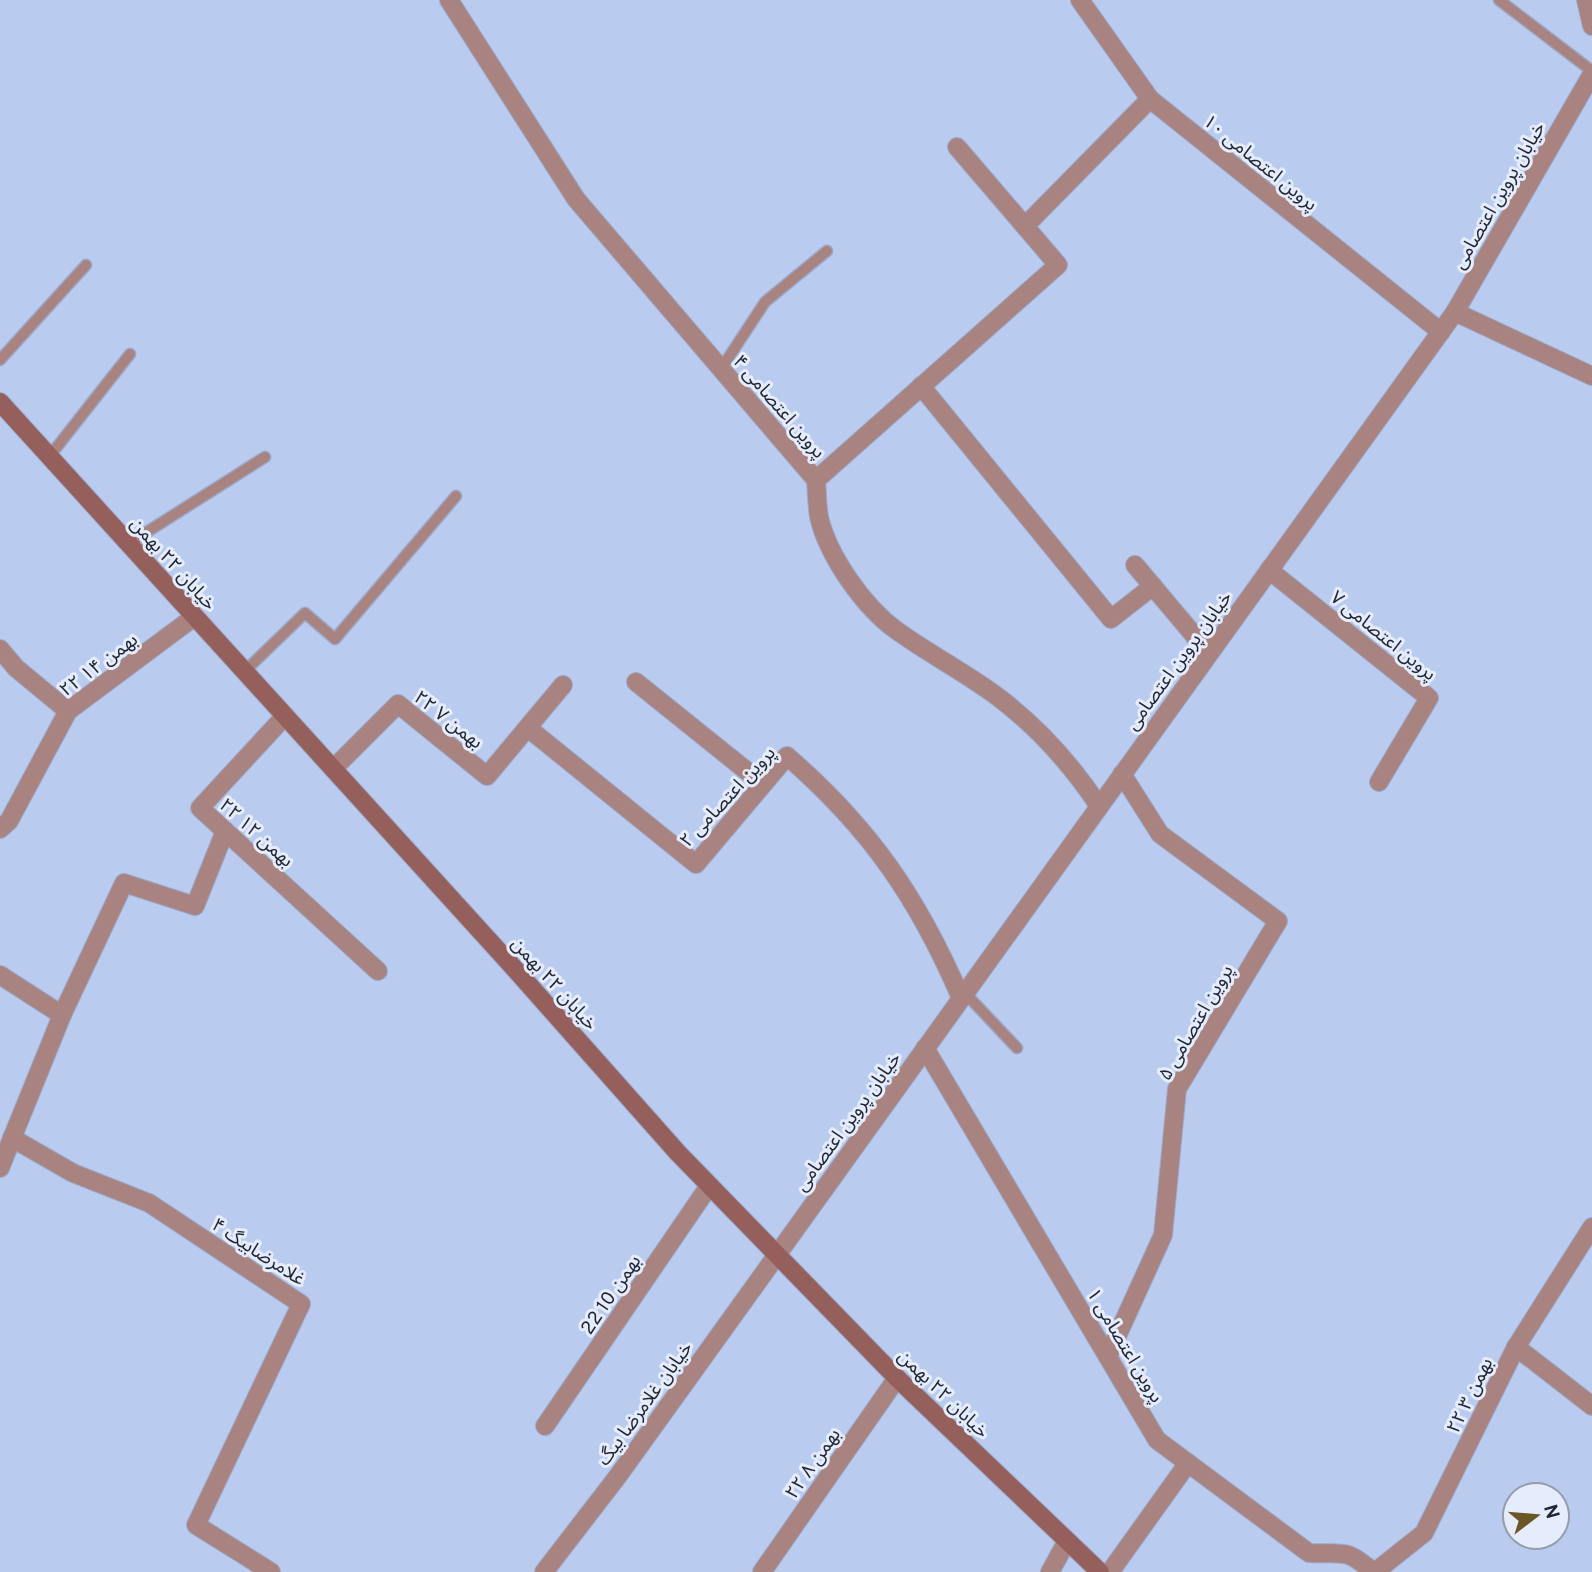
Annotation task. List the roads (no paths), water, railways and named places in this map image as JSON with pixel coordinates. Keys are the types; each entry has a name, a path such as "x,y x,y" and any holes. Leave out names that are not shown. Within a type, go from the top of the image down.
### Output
{"main road":[{"name":"خیابان ۲۲ بهمن","path":"0,402 709,1186 897,1378 1100,1572"}],"street":[{"name":"پروین اعتصامی ۴","path":"449,0 576,199 816,480 820,518 837,559 862,597 893,628 997,696 1041,733 1078,775 1099,806"},
{"name":"پروین اعتصامی ۱۰","path":"1080,0 1150,99 1441,332"},
{"path":"1586,0 1592,26"},
{"name":"خیابان پروین اعتصامی","path":"776,1256 1455,312 1592,73"},
{"path":"1025,226 1150,99"},
{"path":"816,480 1058,265 957,147"},
{"path":"1455,312 1592,376"},
{"path":"922,386 1111,620 1153,586"},
{"path":"1135,565 1209,653"},
{"name":"پروین اعتصامی ۷","path":"1269,570 1429,698 1379,782"},
{"name":"۲۲ بهمن ۱۴","path":"0,829 9,821 68,711 194,617"},
{"path":"0,649 16,668 68,711"},
{"path":"636,682 763,784"},
{"name":"۲۲ بهمن ۷","path":"333,769 398,704 487,776 563,685"},
{"name":"۲۲ بهمن ۱۲","path":"285,716 200,808 378,971"},
{"name":"پروین اعتصامی ۲","path":"528,728 696,864 787,756 819,783 855,820 887,861 916,905 963,996"},
{"name":"پروین اعتصامی ۵","path":"1108,1356 1163,1235 1177,1089 1278,921 1160,834 1122,774"},
{"path":"0,1168 62,1015 124,883 195,906 225,831"},
{"path":"0,975 62,1015"},
{"name":"پروین اعتصامی ۱","path":"925,1048 1157,1440 1309,1553 1342,1552 1356,1557 1374,1572"},
{"name":"غلامرضابیگ ۴","path":"12,1138 73,1173 149,1203 301,1304 196,1525 271,1572"},
{"name":"22 بهمن 10","path":"545,1426 709,1186"},
{"name":"۲۲ بهمن ۳","path":"1374,1572 1424,1533 1517,1346 1592,1227"},
{"name":"خیابان غلامرضا بیگ","path":"544,1572 618,1476 776,1256"},
{"path":"1517,1346 1592,1406"},
{"name":"۲۲ بهمن ۸","path":"762,1572 897,1378"},
{"path":"1110,1572 1188,1463"},
{"path":"1050,1572 1067,1541"}],"lane":[{"path":"1499,0 1592,73"},
{"path":"721,369 765,302 827,251"},
{"path":"0,360 86,265"},
{"path":"49,457 130,354"},
{"path":"128,544 265,457"},
{"path":"244,671 305,613 335,639 456,496"},
{"path":"963,996 1017,1048"}]}
